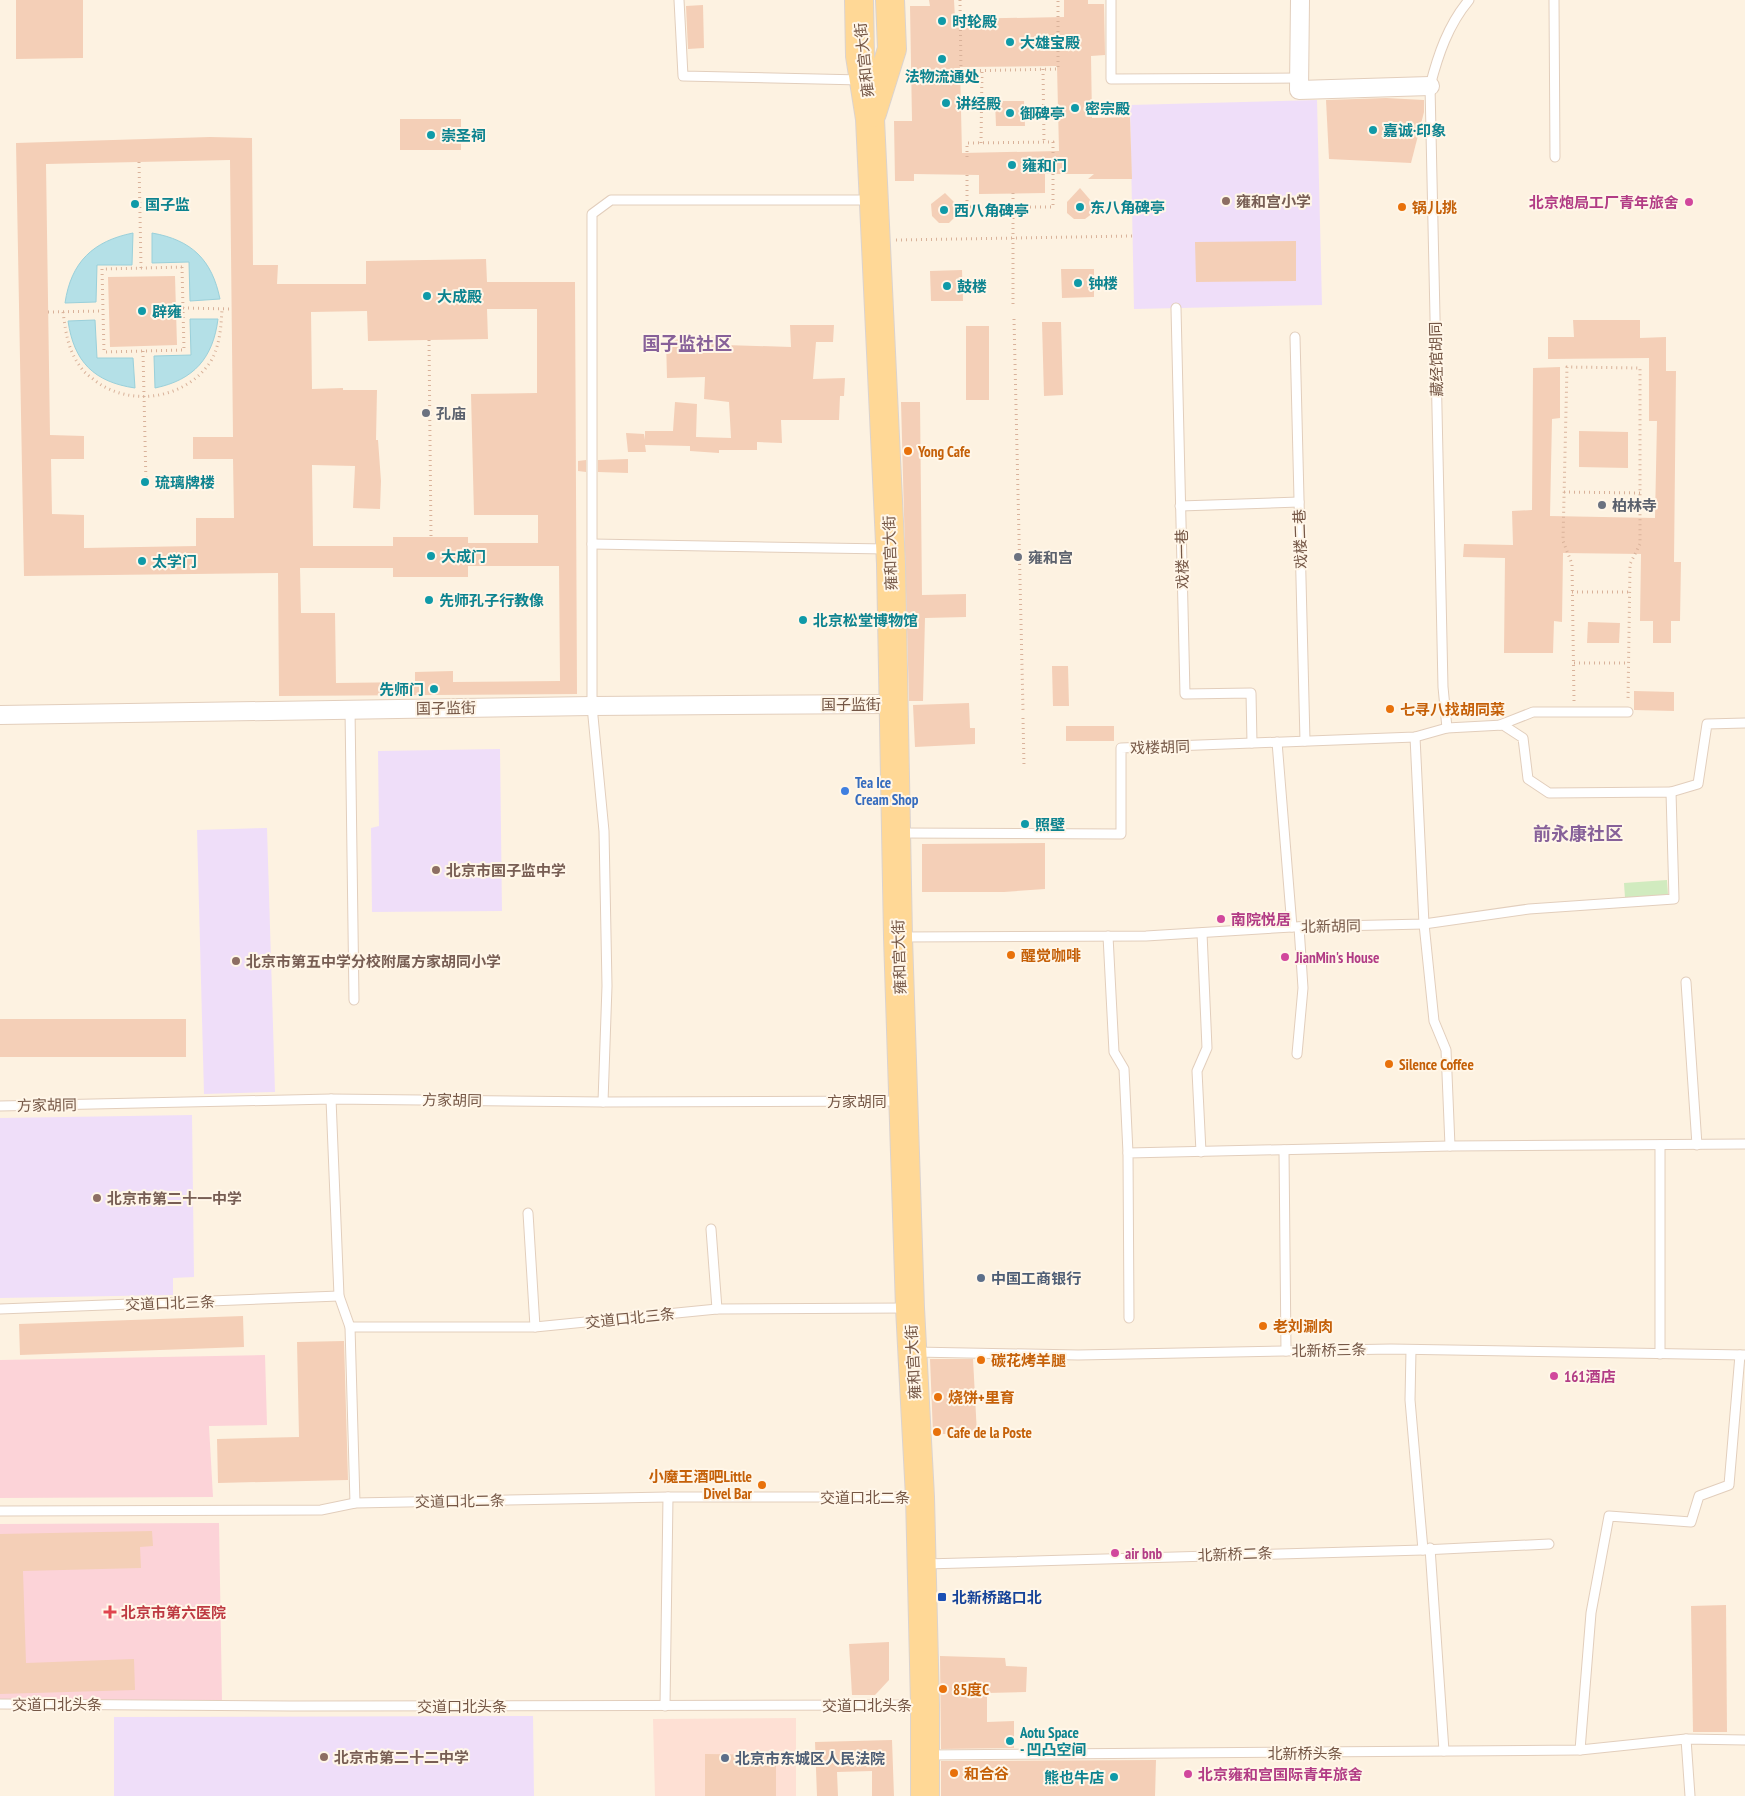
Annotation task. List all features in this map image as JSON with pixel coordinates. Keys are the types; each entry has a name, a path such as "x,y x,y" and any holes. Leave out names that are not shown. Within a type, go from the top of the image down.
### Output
{"main road":[{"name":"雍和宫大街","path":"859,0 860,56 870,119 890,549 903,1101 922,1564 925,1796"},
{"name":"雍和宫大街","path":"870,119 892,49 890,0"}],"street":[{"path":"1300,0 1299,90 1430,86"},
{"name":"国子监街","path":"0,715 592,706 893,704"}],"lane":[{"path":"679,0 683,76 864,80"},
{"path":"1111,0 1111,79 1299,78"},
{"name":"藏经馆胡同","path":"1447,728 1443,687 1430,86 1440,49 1462,8 1469,0"},
{"path":"1554,0 1556,157"},
{"path":"603,1102 608,986 604,831 592,706 592,214 611,200 874,200"},
{"name":"戏楼一巷","path":"1176,308 1185,694 1251,693 1252,743"},
{"name":"戏楼二巷","path":"1295,337 1305,741"},
{"path":"1180,506 1299,502"},
{"path":"592,544 890,549"},
{"path":"350,709 354,1000"},
{"path":"1500,725 1533,712 1628,712"},
{"path":"1500,725 1523,738 1528,779 1549,793 1671,792 1698,784 1707,724 1745,722"},
{"name":"戏楼胡同","path":"897,833 1121,834 1121,748 1415,737 1447,728 1500,725"},
{"path":"1415,737 1424,924 1434,1021 1446,1050 1450,1146"},
{"path":"1277,742 1302,988 1297,1054"},
{"name":"北新胡同","path":"898,937 1146,936 1295,927 1424,924 1530,909 1674,899 1671,792"},
{"path":"1201,1152 1197,1071 1207,1048 1202,933"},
{"path":"1108,936 1114,1052 1124,1069 1128,1153 1129,1318"},
{"path":"1686,982 1697,1145"},
{"path":"331,1099 339,1296 350,1327 354,1503"},
{"name":"方家胡同","path":"0,1106 331,1099 603,1102 903,1101"},
{"path":"1128,1153 1450,1146 1745,1144"},
{"path":"1660,1145 1660,1354"},
{"path":"1284,1150 1286,1351"},
{"path":"528,1213 534,1327"},
{"path":"710,1229 717,1309"},
{"name":"交道口北三条","path":"0,1309 339,1296"},
{"name":"交道口北三条","path":"350,1327 534,1327 717,1309 910,1308"},
{"path":"1411,1350 1410,1400 1427,1549 1444,1751"},
{"name":"北新桥三条","path":"912,1352 1078,1355 1411,1350 1743,1355"},
{"path":"1580,1750 1591,1613 1609,1516 1692,1522 1699,1496 1729,1485 1743,1355"},
{"path":"665,1706 668,1497"},
{"name":"交道口北二条","path":"0,1511 321,1510 354,1503 668,1497 920,1497"},
{"name":"北新桥二条","path":"922,1564 1549,1544"},
{"name":"交道口北头条","path":"0,1704 925,1705"},
{"path":"1686,1739 1690,1796"},
{"name":"北新桥头条","path":"924,1755 1580,1750 1686,1739 1745,1740"}],"path":[{"path":"960,0 961,70 1058,69 1058,0"},
{"path":"1043,69 1044,142"},
{"path":"981,143 982,70"},
{"path":"967,157 967,143 1052,142 1053,155"},
{"path":"139,162 140,268"},
{"path":"967,175 967,207 1053,207 1053,174"},
{"path":"1013,193 1013,308"},
{"path":"876,240 1133,236"},
{"path":"182,267 183,308 184,350 104,352 102,268 182,267"},
{"path":"183,308 232,309"},
{"path":"63,312 68,347 82,370 101,386 121,395 144,398 173,391 197,378 211,360 221,335 222,309"},
{"path":"48,312 103,311"},
{"path":"1014,319 1023,710"},
{"path":"429,340 430,537"},
{"path":"143,351 146,484"},
{"path":"1574,712 1572,564 1563,541 1567,367 1640,368 1640,544 1630,564 1628,712"},
{"path":"1564,492 1640,493"},
{"path":"1572,592 1630,592"},
{"path":"1574,663 1629,663"},
{"path":"1023,718 1024,766"}],"shaded area":[{"name":"雍和宫小学","path":"1317,100 1322,305 1134,309 1130,105"},
{"name":"北京市国子监中学","path":"500,749 502,911 372,912 371,828 379,826 378,751"},
{"name":"北京市第五中学分校附属方家胡同小学","path":"267,828 275,1092 204,1094 197,830"},
{"name":"北京市第二十一中学","path":"192,1115 194,1277 173,1278 173,1295 0,1298 0,1118"},
{"path":"265,1355 267,1425 209,1426 213,1497 0,1498 0,1360"},
{"name":"北京市第六医院","path":"219,1523 222,1701 0,1699 0,1524"},
{"name":"北京市第二十二中学","path":"533,1716 534,1796 114,1796 114,1717"},
{"name":"北京市东城区人民法院","path":"796,1718 796,1796 655,1796 653,1719"}],"green space":[{"path":"1667,880 1668,895 1625,898 1624,883"}],"water":[{"path":"133,233 132,265 97,265 96,302 65,303 73,276 86,256 106,242"},
{"path":"152,233 178,241 198,254 212,273 220,299 190,301 189,262 152,263"},
{"path":"190,319 218,319 212,345 206,356 191,373 169,384 155,388 154,356 191,355"},
{"path":"95,320 97,358 133,358 135,388 108,381 88,368 81,359 75,348 68,321"}],"building":[{"path":"16,0 83,0 83,58 16,59"},
{"path":"929,0 954,0 955,19 1064,17 1064,0 1088,0 1088,4 1104,4 1105,55 1091,56 1092,118 1130,117 1132,179 1088,179 1094,174 1045,174 1045,193 979,194 979,175 914,174 914,181 895,181 894,121 912,121 910,6 930,6","holes":["1057,66 1059,151 962,153 960,67"]},
{"path":"703,5 704,48 688,49 686,6"},
{"name":"嘉诚·印象","path":"1386,98 1424,100 1424,112 1411,163 1329,159 1326,100"},
{"name":"御碑亭","path":"995,101 1024,101 1025,126 996,126"},
{"name":"崇圣祠","path":"400,119 461,119 461,150 400,150"},
{"path":"210,137 252,138 253,265 278,265 277,284 366,284 366,261 486,259 487,282 575,282 577,694 279,696 278,573 24,576 16,143","holes":["230,160 233,437 193,437 193,459 233,459 234,518 196,518 196,546 84,548 84,515 52,514 51,459 84,459 84,436 50,435 46,164","487,309 537,309 537,393 471,394 474,515 538,515 538,543 468,543 468,537 393,537 393,546 313,546 312,465 355,466 353,508 380,509 381,481 378,440 376,440 377,390 312,389 311,312 367,311 368,341 488,339","468,566 559,566 560,681 453,682 453,671 415,672 415,682 336,683 335,613 301,613 300,568 393,568 393,577 468,577"]},
{"name":"东八角碑亭","path":"1080,188 1092,202 1093,213 1085,219 1074,219 1067,213 1067,202"},
{"name":"西八角碑亭","path":"945,193 956,204 956,216 949,223 939,223 932,216 931,204"},
{"path":"1296,241 1296,281 1196,282 1195,242"},
{"name":"钟楼","path":"1061,269 1094,269 1094,297 1062,298"},
{"name":"鼓楼","path":"962,270 963,301 931,301 930,271"},
{"name":"辟雍","path":"175,276 177,345 110,347 108,277"},
{"path":"1573,320 1640,320 1640,338 1666,337 1666,371 1676,371 1674,562 1681,562 1680,621 1671,621 1671,643 1653,643 1653,621 1640,621 1641,554 1563,553 1562,622 1554,621 1553,653 1504,653 1505,558 1463,557 1464,544 1513,545 1512,511 1532,510 1533,368 1560,367 1560,418 1552,419 1550,516 1655,518 1657,421 1649,421 1649,358 1548,359 1548,337 1574,337"},
{"path":"1042,322 1061,322 1063,395 1044,396"},
{"path":"790,325 834,325 833,342 816,342 813,379 845,378 844,396 840,396 839,420 781,420 782,443 757,442 757,450 719,450 719,453 690,451 690,446 645,445 646,452 628,452 626,433 644,434 645,440 645,431 673,431 675,402 697,404 696,437 731,438 729,402 704,399 705,377 667,378 666,340 691,339 691,337 726,338 725,345 791,347"},
{"path":"966,326 989,326 989,400 966,400"},
{"path":"901,402 920,402 922,595 966,594 966,617 925,618 923,701 909,701"},
{"path":"1579,431 1628,432 1628,468 1579,467"},
{"path":"628,459 628,473 598,472 598,460"},
{"path":"586,460 586,472 578,471 578,461"},
{"path":"1588,622 1620,623 1619,643 1587,643"},
{"path":"1052,666 1068,666 1069,706 1053,706"},
{"path":"1634,691 1674,692 1674,711 1634,710"},
{"path":"969,703 970,728 975,728 975,744 915,747 913,705"},
{"path":"1066,726 1114,726 1114,741 1066,741"},
{"path":"1045,843 1045,889 1004,892 922,892 922,844"},
{"path":"0,1019 186,1019 186,1057 0,1057"},
{"path":"243,1316 244,1347 20,1355 19,1324"},
{"path":"344,1341 348,1480 218,1483 217,1439 299,1437 297,1342"},
{"path":"930,1359 973,1359 977,1434 933,1434"},
{"path":"152,1531 153,1546 140,1547 141,1568 23,1571 26,1663 134,1659 135,1690 0,1694 0,1534"},
{"path":"1726,1605 1727,1732 1693,1732 1691,1606"},
{"path":"889,1642 889,1680 875,1695 852,1695 849,1644"},
{"path":"940,1656 1005,1658 1006,1666 1027,1667 1026,1692 987,1693 987,1722 1014,1721 1014,1748 941,1749"},
{"path":"892,1740 894,1796 872,1796 872,1771 837,1772 838,1796 817,1796 815,1742"},
{"path":"705,1754 776,1755 776,1796 705,1796"},
{"path":"1156,1760 1155,1796 941,1796 941,1761"}],"place":[{"name":"时轮殿","path":"942,21"},
{"name":"大雄宝殿","path":"1010,42"},
{"name":"法物流通处","path":"942,59"},
{"name":"讲经殿","path":"946,103"},
{"name":"密宗殿","path":"1075,108"},
{"name":"御碑亭","path":"1010,113"},
{"name":"嘉诚·印象","path":"1373,130"},
{"name":"崇圣祠","path":"431,135"},
{"name":"雍和门","path":"1012,165"},
{"name":"雍和宫小学","path":"1226,201"},
{"name":"北京炮局工厂青年旅舍","path":"1689,202"},
{"name":"国子监","path":"135,204"},
{"name":"东八角碑亭","path":"1080,207"},
{"name":"锅儿挑","path":"1402,207"},
{"name":"西八角碑亭","path":"944,210"},
{"name":"钟楼","path":"1078,283"},
{"name":"鼓楼","path":"947,286"},
{"name":"大成殿","path":"427,296"},
{"name":"辟雍","path":"142,311"},
{"name":"孔庙","path":"426,413"},
{"name":"Yong Cafe","path":"908,451"},
{"name":"琉璃牌楼","path":"145,482"},
{"name":"柏林寺","path":"1602,505"},
{"name":"大成门","path":"431,556"},
{"name":"雍和宫","path":"1018,557"},
{"name":"太学门","path":"142,561"},
{"name":"先师孔子行教像","path":"429,600"},
{"name":"北京松堂博物馆","path":"803,620"},
{"name":"先师门","path":"434,689"},
{"name":"七寻八找胡同菜","path":"1390,709"},
{"name":"Tea Ice Cream Shop","path":"845,791"},
{"name":"照壁","path":"1025,824"},
{"name":"北京市国子监中学","path":"436,870"},
{"name":"南院悦居","path":"1221,919"},
{"name":"醒觉咖啡","path":"1011,955"},
{"name":"JianMin's House","path":"1285,957"},
{"name":"北京市第五中学分校附属方家胡同小学","path":"236,961"},
{"name":"Silence Coffee","path":"1389,1064"},
{"name":"北京市第二十一中学","path":"97,1198"},
{"name":"中国工商银行","path":"981,1278"},
{"name":"老刘涮肉","path":"1263,1326"},
{"name":"碳花烤羊腿","path":"981,1360"},
{"name":"161酒店","path":"1554,1376"},
{"name":"烧饼+里育","path":"938,1397"},
{"name":"Cafe de la Poste","path":"937,1432"},
{"name":"小魔王酒吧Little Divel Bar","path":"762,1485"},
{"name":"air bnb","path":"1115,1553"},
{"name":"北新桥路口北","path":"942,1597"},
{"name":"北京市第六医院","path":"110,1612"},
{"name":"85度C","path":"943,1689"},
{"name":"Aotu Space - 凹凸空间","path":"1010,1741"},
{"name":"北京市第二十二中学","path":"324,1757"},
{"name":"北京市东城区人民法院","path":"725,1758"},
{"name":"和合谷","path":"954,1773"},
{"name":"北京雍和宫国际青年旅舍","path":"1188,1774"},
{"name":"熊也牛店","path":"1114,1777"}],"district":[{"name":"国子监社区","path":"687,343"},
{"name":"前永康社区","path":"1578,833"}]}
